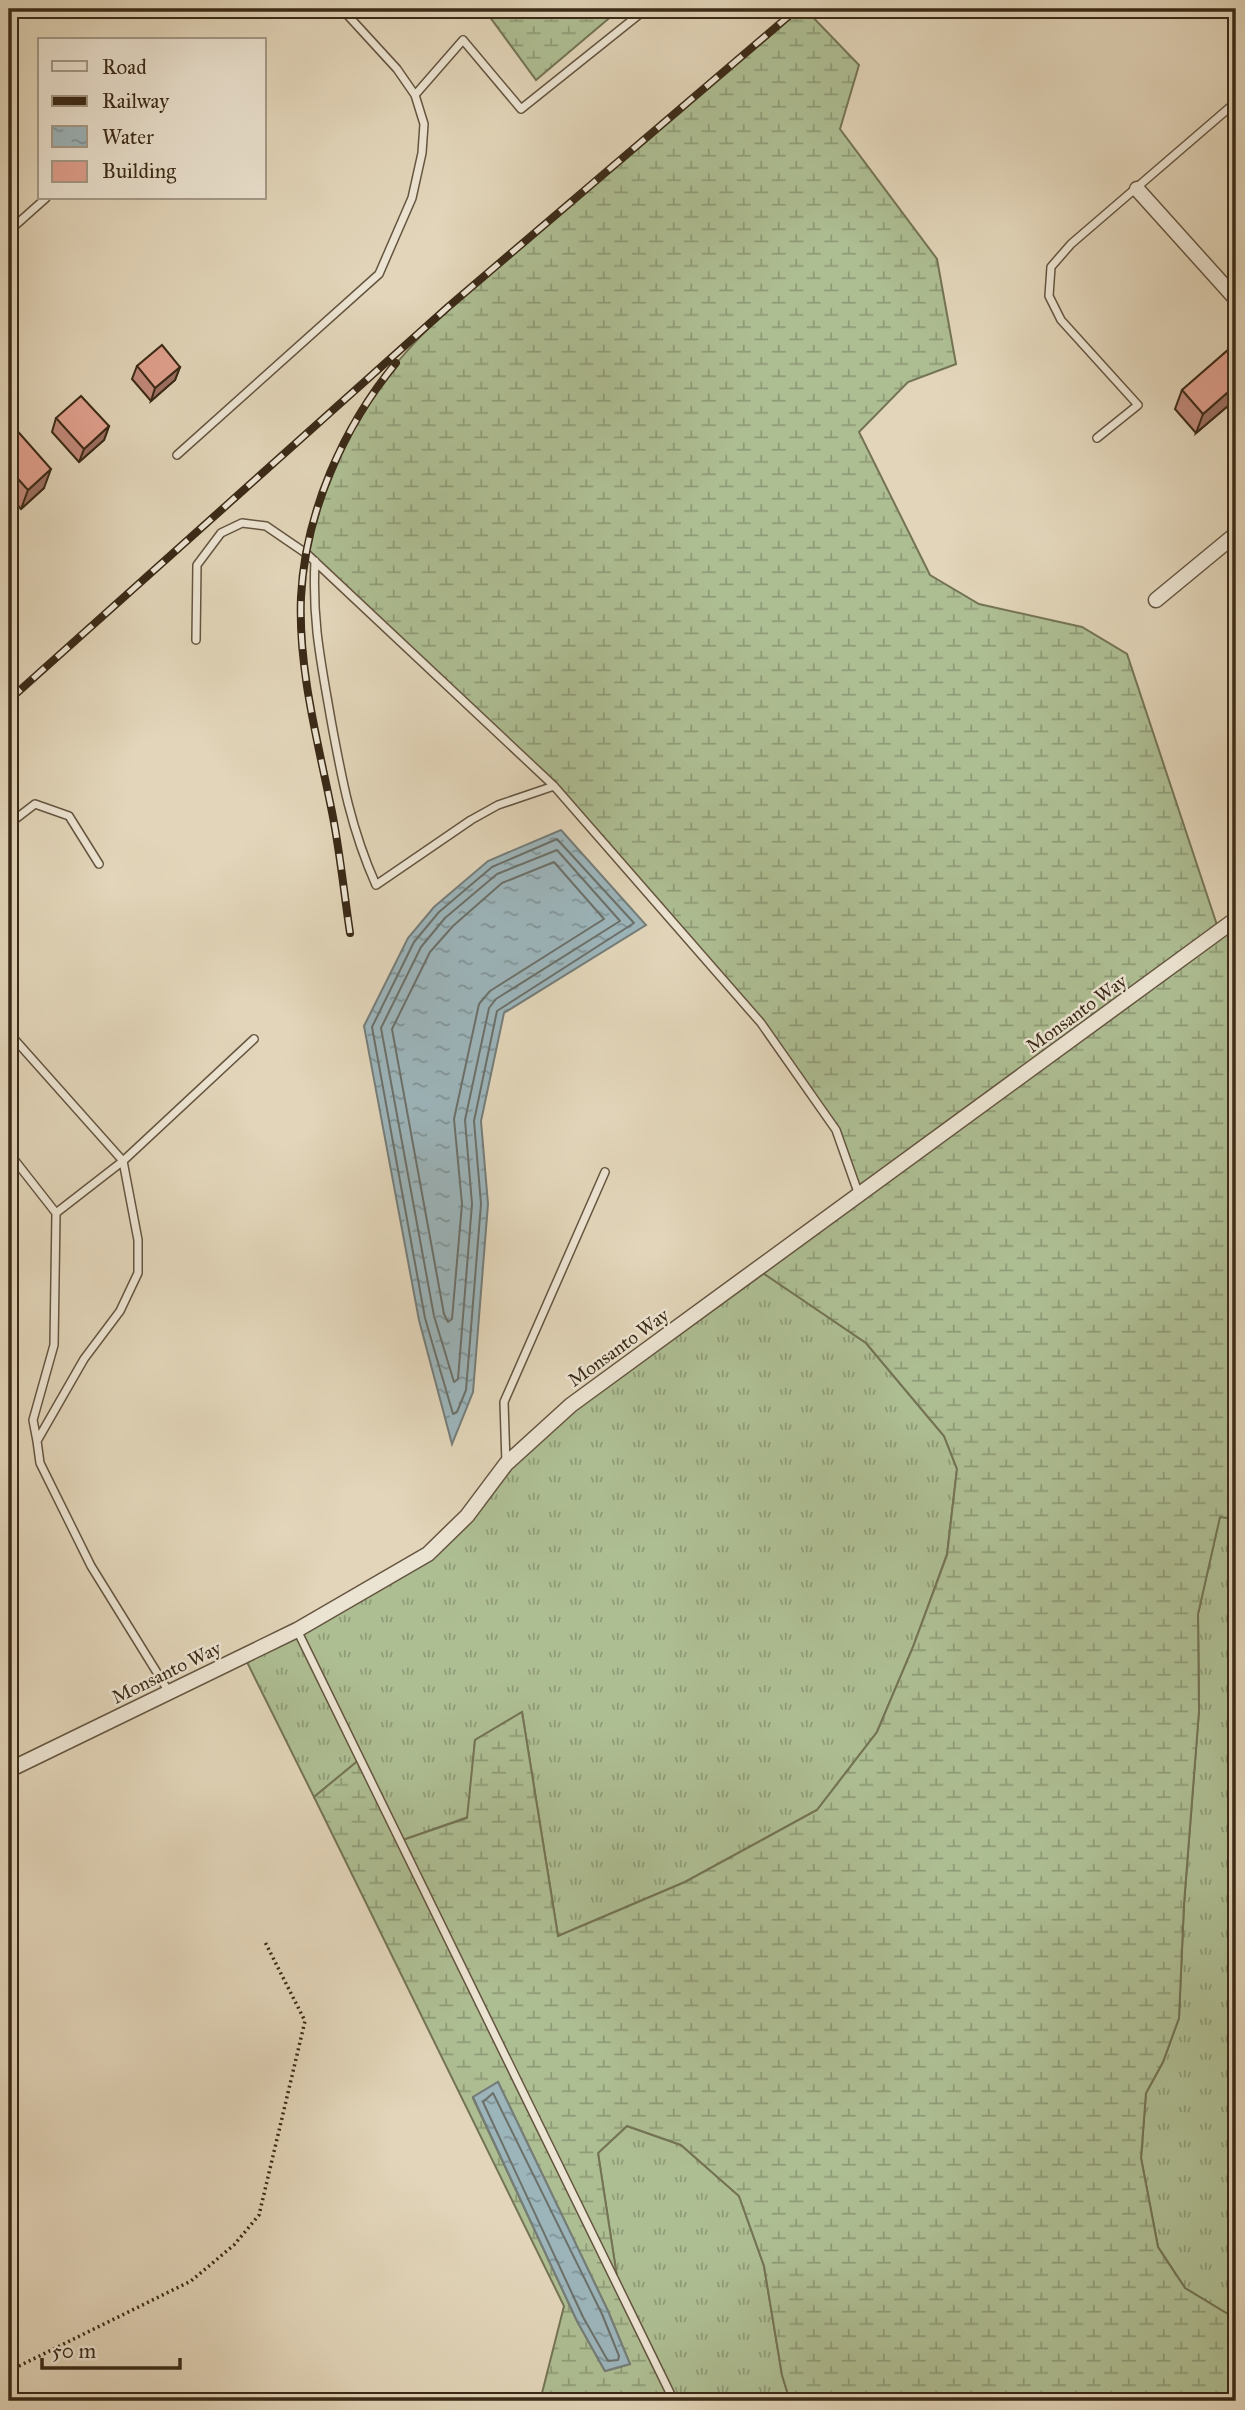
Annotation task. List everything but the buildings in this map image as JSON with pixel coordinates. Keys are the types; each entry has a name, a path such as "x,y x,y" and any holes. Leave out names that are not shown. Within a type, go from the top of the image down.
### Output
{"street":[{"path":"1137,189 1236,299"},
{"path":"1156,600 1236,534"},
{"name":"Monsanto Way","path":"9,1770 297,1630 428,1555 467,1516 506,1464 571,1405 1236,919"}],"lane":[{"path":"177,455 379,274 412,198 422,153 424,124 415,95 397,69 342,9"},
{"path":"415,95 463,40 521,109 646,9"},
{"path":"1097,438 1138,405 1061,320 1049,296 1051,267 1071,244 1236,102"},
{"path":"9,231 44,200"},
{"path":"196,640 197,565 221,533 242,523 266,526 315,561 554,786 761,1023 836,1130 859,1195"},
{"path":"315,561 316,643 340,781 356,838 376,885 471,820 498,805 554,786"},
{"path":"9,824 34,804 69,817 99,864"},
{"path":"9,1033 124,1161 138,1240 138,1273 120,1311 84,1359 37,1441"},
{"path":"56,1213 124,1161 254,1039"},
{"path":"9,1153 56,1213 54,1345 33,1420 40,1463 91,1566 169,1692"},
{"path":"506,1464 504,1402 605,1172"},
{"path":"297,1630 674,2401"}],"path":[{"path":"9,2371 191,2281 234,2245 259,2215 305,2021 265,1942"}],"green space":[{"path":"484,9 620,9 536,80"},
{"path":"797,9 805,9 859,65 840,129 937,259 956,364 908,382 859,432 930,575 979,604 1082,627 1127,654 1219,931 1236,919 1236,1519 1220,1517 1198,1614 1199,1711 1184,1904 1179,2018 1163,2062 1146,2093 1141,2158 1158,2247 1185,2288 1236,2319 1236,2401 790,2401 782,2375 764,2266 739,2196 681,2145 627,2126 598,2153 619,2290 674,2401 540,2401 564,2306 314,1797 360,1759 400,1841 467,1818 475,1740 522,1712 558,1936 685,1882 817,1810 877,1732 913,1647 947,1555 957,1469 944,1436 866,1343 757,1269 859,1195 836,1130 761,1023 554,786 307,554 323,496 345,441 364,406 406,352 478,282","holes":["498,2082 608,2311 630,2364 605,2371 577,2321 473,2098"]},
{"path":"757,1269 866,1343 944,1436 957,1469 947,1554 913,1647 877,1732 817,1810 685,1882 558,1936 522,1712 475,1740 468,1817 400,1841 360,1759 314,1797 244,1656 428,1554 506,1464"},
{"path":"1220,1516 1236,1519 1236,2319 1185,2288 1158,2247 1141,2158 1146,2093 1163,2062 1179,2018 1184,1904 1199,1711 1198,1614"},
{"path":"627,2126 681,2145 739,2196 764,2266 782,2375 790,2401 674,2401 619,2290 598,2153"}],"water":[{"path":"561,830 646,925 504,1013 481,1121 488,1204 473,1392 452,1444 419,1320 364,1026 408,938 434,907 488,861"},
{"path":"498,2082 608,2311 630,2364 605,2371 577,2321 473,2097"}],"railway":[{"path":"9,700 448,307 797,9"},
{"path":"350,933 335,827 306,678 301,597 310,534 330,473 359,415 396,363"}]}
